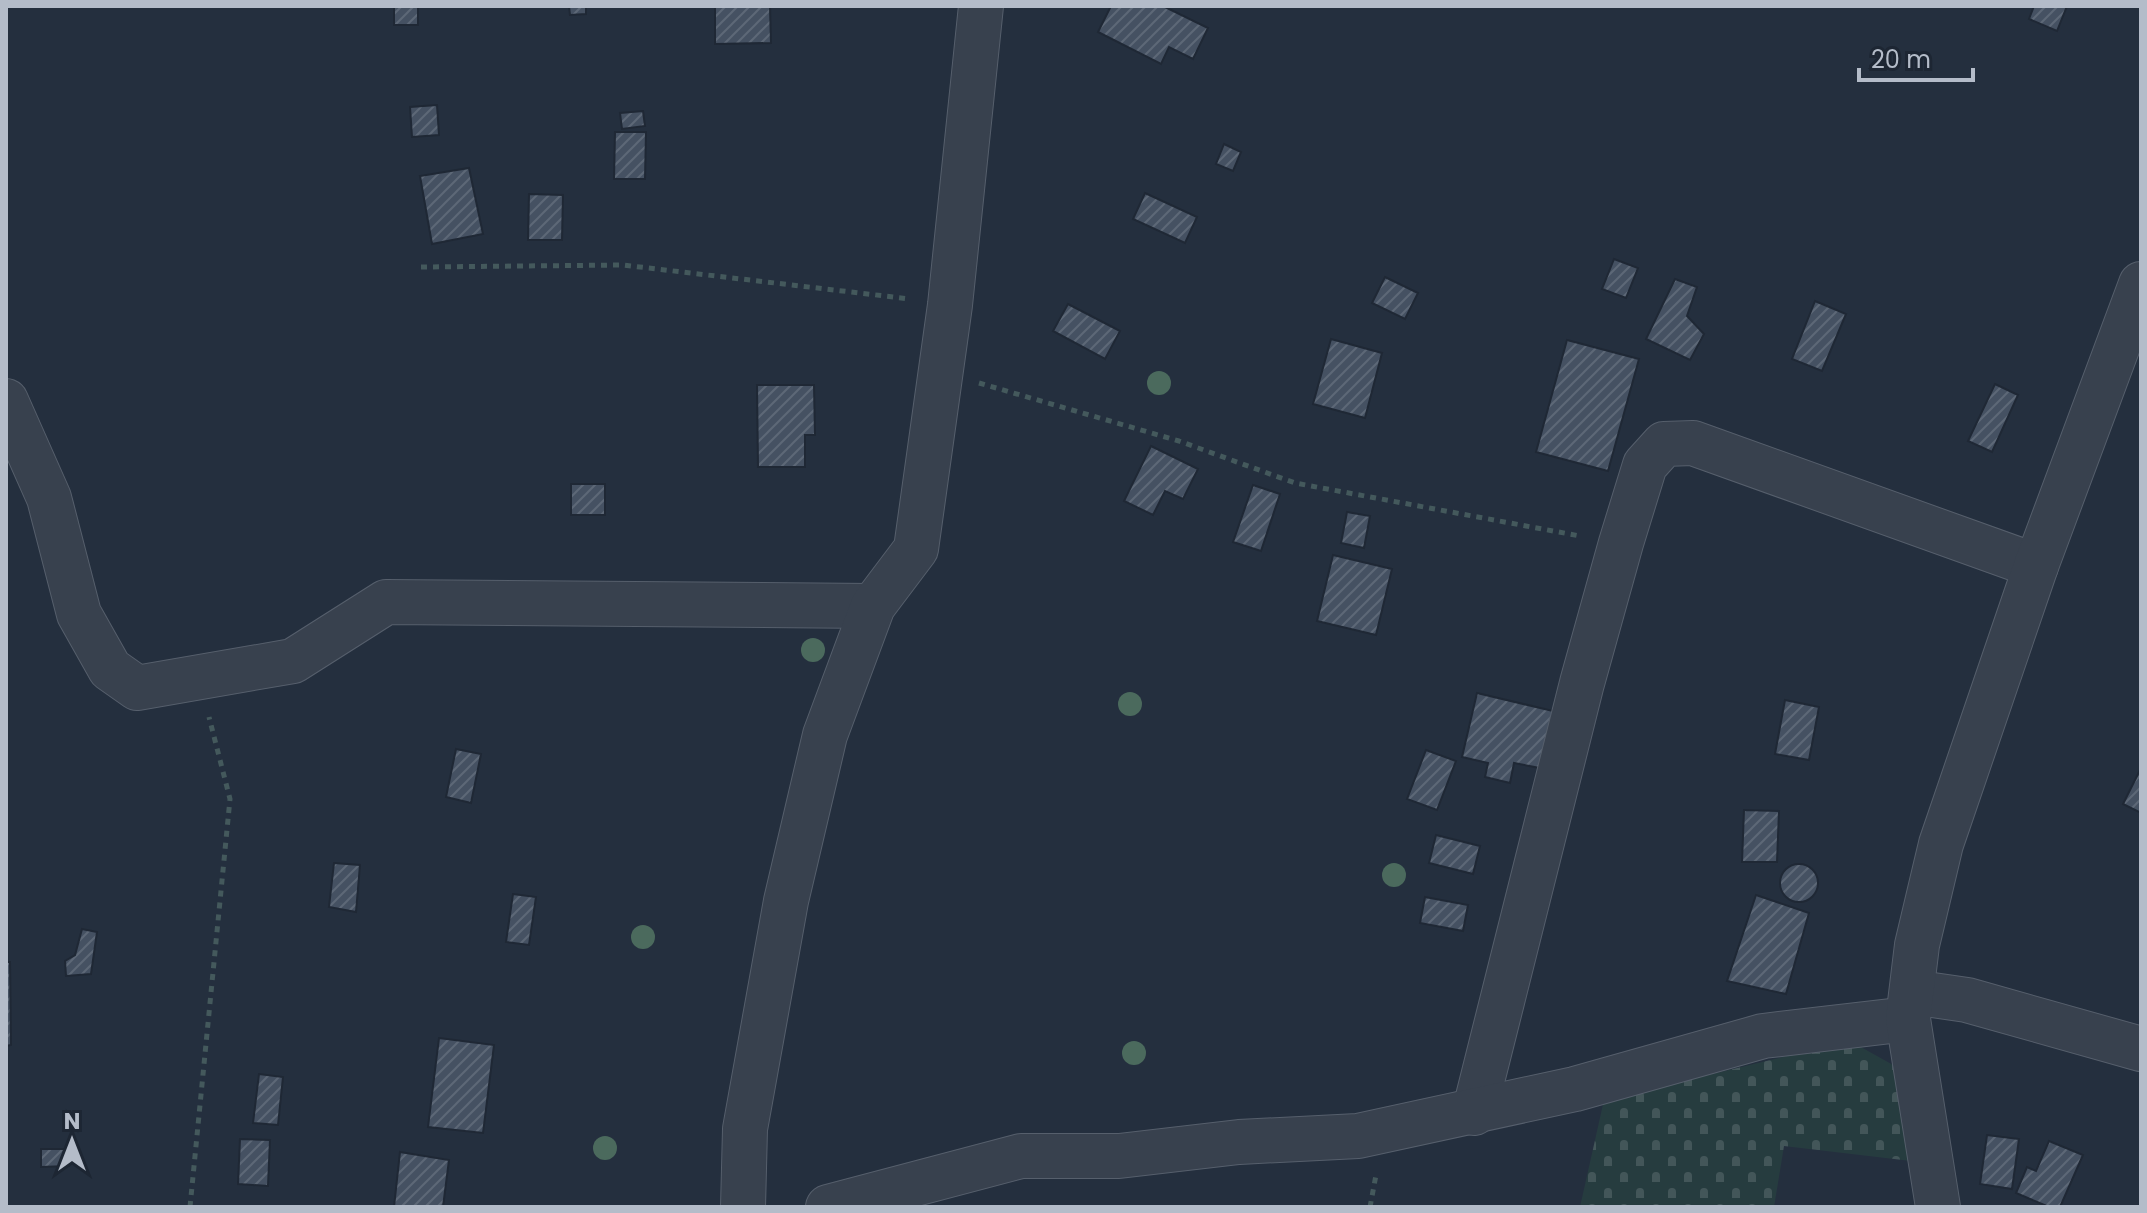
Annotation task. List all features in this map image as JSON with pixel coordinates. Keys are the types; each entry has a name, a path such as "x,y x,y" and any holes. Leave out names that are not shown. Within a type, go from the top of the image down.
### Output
{"street":[{"path":"743,1207 745,1129 786,901 825,735 873,606 916,549 950,305 981,6"},
{"path":"1938,1207 1910,1006 1917,945 1941,844 2036,566 2141,284"},
{"path":"6,401 49,498 79,614 110,669 137,688 293,661 386,602 873,606"},
{"path":"1474,1113 1582,683 1621,543 1645,465 1664,444 1693,443 2036,566"},
{"path":"828,1207 1021,1156 1119,1156 1239,1142 1358,1136 1575,1089 1763,1036 1910,1006 1967,1000 2141,1049"}],"path":[{"path":"421,267 623,265 950,305"},
{"path":"941,373 1179,441 1295,483 1621,543"},
{"path":"190,1207 230,799 198,678"}],"green space":[{"path":"1850,1041 1911,1075 1928,1163 1784,1146 1774,1207 1580,1207 1604,1100"}],"building":[{"path":"394,6 418,6 418,25 394,25"},
{"path":"569,6 586,6 586,14 570,15"},
{"path":"715,6 770,6 771,43 715,44"},
{"path":"1111,6 1163,6 1208,28 1193,59 1169,47 1161,64 1098,32"},
{"path":"2034,6 2067,6 2057,31 2029,19"},
{"path":"437,105 439,135 412,137 410,107"},
{"path":"643,111 645,126 622,129 620,113"},
{"path":"615,132 646,132 645,179 614,179"},
{"path":"1224,144 1241,152 1233,171 1216,164"},
{"path":"469,168 483,234 432,244 420,176"},
{"path":"1145,193 1197,217 1185,243 1133,219"},
{"path":"529,194 563,195 562,240 528,240"},
{"path":"1614,259 1638,268 1626,298 1602,289"},
{"path":"1385,277 1418,293 1405,319 1372,303"},
{"path":"1675,279 1697,287 1687,316 1704,334 1690,360 1646,339"},
{"path":"1815,301 1846,314 1822,371 1792,359"},
{"path":"1068,304 1120,331 1105,359 1053,331"},
{"path":"1331,339 1382,353 1365,418 1313,404"},
{"path":"1567,340 1639,359 1608,471 1536,452"},
{"path":"1995,384 2018,395 1992,452 1968,441"},
{"path":"757,385 814,385 815,435 805,435 805,467 758,467"},
{"path":"1151,446 1198,469 1183,499 1165,491 1153,515 1124,501"},
{"path":"571,484 605,484 605,515 571,515"},
{"path":"1253,485 1280,494 1261,551 1233,542"},
{"path":"1347,512 1370,516 1364,548 1341,543"},
{"path":"1333,555 1392,569 1376,635 1317,621"},
{"path":"1477,693 1553,711 1540,768 1514,763 1510,783 1485,777 1488,763 1462,757"},
{"path":"1785,700 1819,707 1809,760 1775,754"},
{"path":"456,749 481,754 471,803 446,797"},
{"path":"1426,750 1456,761 1437,810 1407,799"},
{"path":"2141,771 2141,813 2123,804"},
{"path":"1744,810 1779,811 1777,862 1742,862"},
{"path":"1436,835 1480,846 1473,874 1429,863"},
{"path":"334,863 360,865 356,912 329,907"},
{"path":"1799,864 1812,870 1818,883 1812,896 1799,902 1786,896 1780,883 1786,870"},
{"path":"513,894 536,897 529,945 506,942"},
{"path":"1756,895 1809,913 1786,994 1727,981"},
{"path":"1425,897 1468,905 1463,931 1420,923"},
{"path":"82,929 97,932 91,974 66,976 65,961 75,955"},
{"path":"6,962 10,962 11,1045 6,1046"},
{"path":"439,1038 494,1045 483,1133 428,1127"},
{"path":"259,1074 283,1077 278,1125 253,1123"},
{"path":"1987,1135 2019,1139 2012,1189 1980,1184"},
{"path":"240,1139 270,1140 268,1186 238,1184"},
{"path":"2049,1141 2083,1155 2060,1207 2049,1207 2016,1193 2027,1167 2036,1171"},
{"path":"41,1149 69,1149 69,1166 41,1167"},
{"path":"400,1152 449,1160 443,1207 394,1207"}]}
